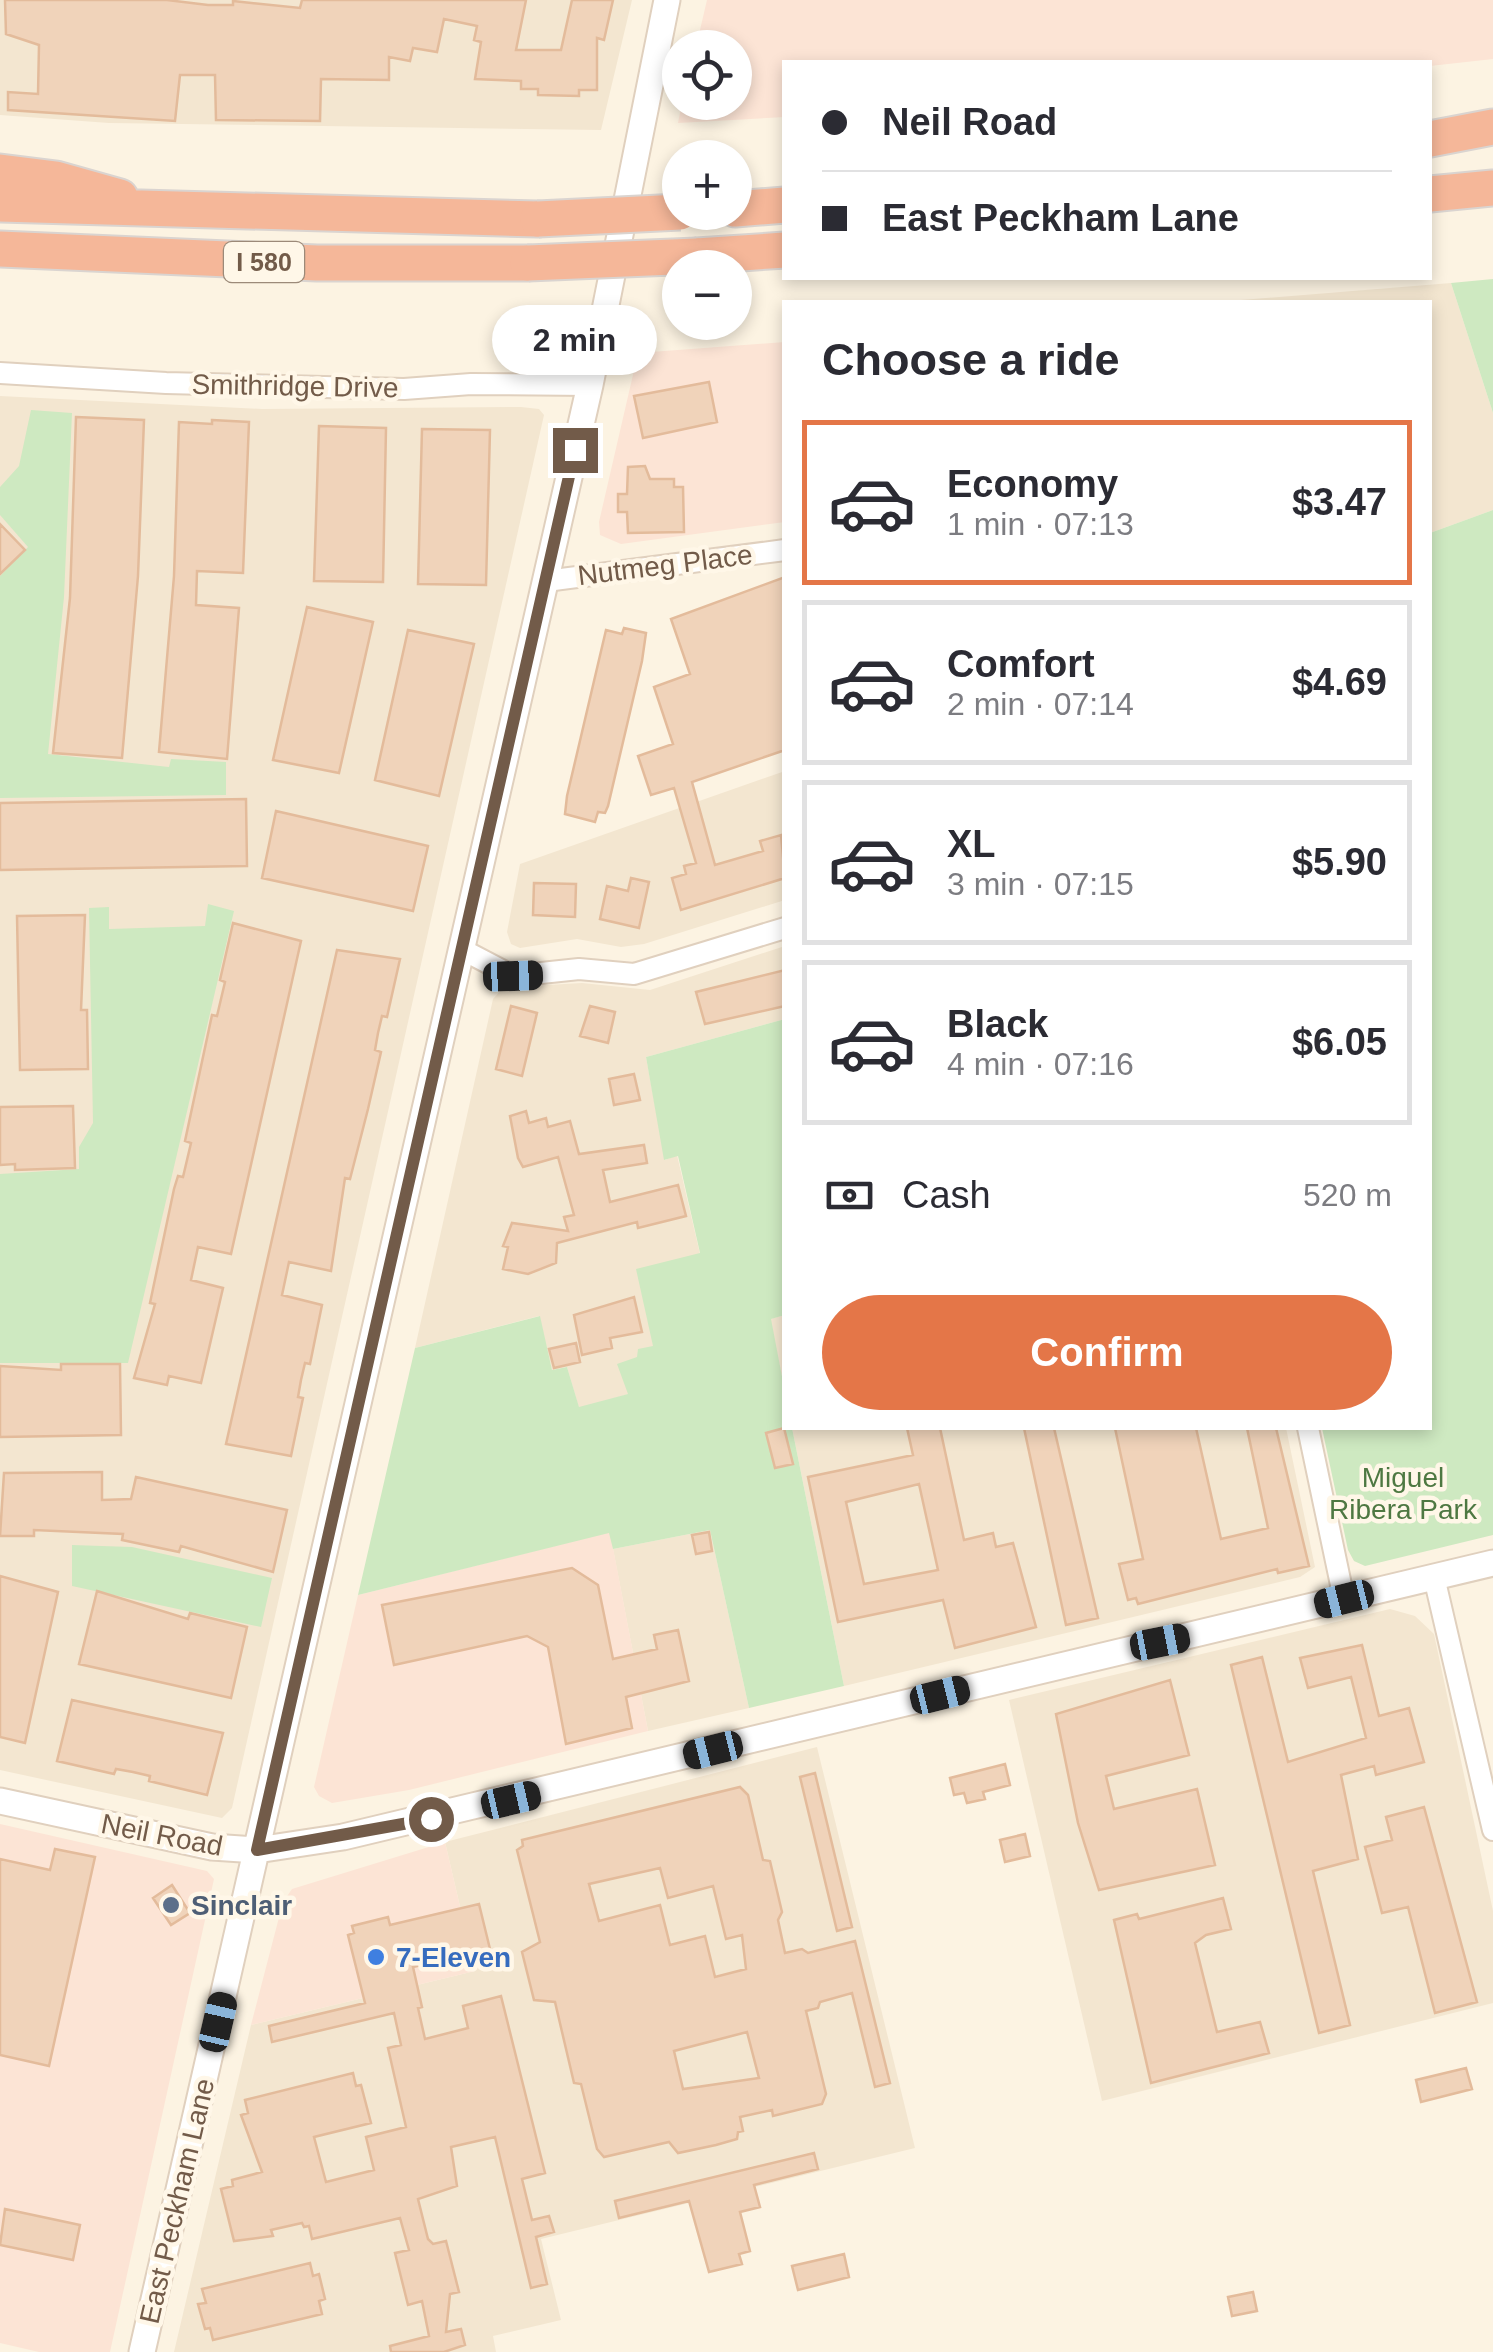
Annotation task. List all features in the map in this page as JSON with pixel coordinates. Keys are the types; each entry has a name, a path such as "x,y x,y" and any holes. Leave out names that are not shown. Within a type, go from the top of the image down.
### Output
{"highway":[{"path":"1432,138 1493,127"},
{"path":"1432,150 1493,144"},
{"path":"0,172 56,179 169,211"},
{"path":"1432,194 1493,188"},
{"name":"I 580","path":"0,204 538,218 662,213"},
{"path":"752,208 782,205"},
{"path":"1432,206 1493,207"},
{"name":"I 580","path":"0,250 316,264 528,263 782,250"}],"street":[{"name":"East Peckham Lane","path":"142,2352 590,385 667,0"},
{"name":"Smithridge Drive","path":"0,373 166,383 404,389 472,384 590,385"},
{"name":"Nutmeg Place","path":"546,580 782,550"},
{"path":"463,950 513,976 579,969 634,974 782,929"},
{"path":"1308,1430 1344,1599"},
{"name":"Neil Road","path":"0,1800 212,1848 257,1850 459,1813 1493,1563"},
{"path":"1434,1577 1493,1830"}],"shaded area":[{"path":"0,0 632,0 601,130 109,123 0,115"},
{"path":"707,0 1493,0 1493,59 1432,66 1432,60 782,60 782,117 752,119 752,30 700,30"},
{"path":"679,120 732,120 678,123"},
{"path":"1451,283 1493,413 1493,510 1432,532 1432,300 1241,300"},
{"path":"782,342 782,522 621,544 600,535 599,522 638,353"},
{"path":"0,396 262,409 521,407 539,409 544,415 232,1808 222,1818 0,1770"},
{"path":"782,772 782,901 644,944 621,947 577,939 520,948 511,944 507,932 520,864"},
{"path":"782,947 782,1020 646,1057 665,1160 677,1155 700,1254 653,1347 637,1357 629,1394 579,1408 567,1367 552,1370 539,1316 415,1348 493,999 501,990 513,987 582,983 650,990"},
{"path":"782,1316 782,1377 770,1319"},
{"path":"792,1430 1286,1430 1315,1567 1300,1577 844,1686"},
{"path":"710,1530 749,1708 648,1731 613,1549"},
{"path":"610,1532 648,1731 409,1790 332,1803 319,1796 314,1787 358,1595"},
{"path":"1390,1609 1415,1616 1434,1634 1493,1911 1493,2003 1102,2101 1009,1700"},
{"path":"817,1747 915,2148 541,2239 561,2320 493,2336 496,2352 174,2352 251,2025 475,1971 445,1842"},
{"path":"0,1824 207,1871 214,1879 110,2352 39,2352 0,2343"},
{"path":"445,1842 475,1971 251,2025 283,1902 292,1889"}],"green space":[{"path":"1493,279 1493,413 1451,283"},
{"path":"31,410 72,413 64,597 48,754 169,767 171,759 226,762 226,795 0,798 0,576 28,547 0,515 0,487 19,466"},
{"name":"Miguel Ribera Park","path":"1493,510 1493,1535 1365,1566 1354,1561 1348,1550 1322,1430 1432,1430 1432,532"},
{"path":"208,904 234,911 128,1363 0,1363 0,1174 79,1169 79,1147 93,1123 89,908 109,907 109,929 205,926"},
{"path":"782,1020 782,1316 771,1319 782,1376 782,1430 792,1430 844,1686 749,1708 710,1530 613,1549 609,1533 358,1595 415,1348 540,1316 552,1370 567,1367 579,1407 628,1394 617,1364 637,1357 638,1349 653,1346 636,1269 700,1253 678,1156 664,1160 646,1057"},
{"path":"72,1545 132,1547 272,1578 261,1627 72,1586"}],"building":[{"path":"5,0 167,0 208,5 233,5 233,1 300,8 302,0 526,0 516,50 561,50 572,0 613,0 604,40 597,38 597,90 579,90 579,96 538,95 538,89 521,89 521,81 475,79 481,42 474,40 477,26 444,19 437,52 413,48 410,61 389,57 389,80 321,79 320,121 216,120 215,75 180,75 175,121 8,110 8,92 38,94 39,45 6,34"},
{"path":"709,382 717,422 643,438 634,396"},
{"path":"76,417 144,420 138,576 122,758 53,753 70,598"},
{"path":"212,420 249,422 243,573 197,571 196,605 239,608 227,759 159,752 174,576 179,422 212,424"},
{"path":"319,426 386,428 383,582 314,581"},
{"path":"422,429 490,430 486,585 418,584"},
{"path":"645,466 650,479 674,479 674,487 683,487 684,532 628,533 627,512 618,512 618,494 627,494 628,467"},
{"path":"0,524 25,550 0,574"},
{"path":"782,578 782,751 692,782 715,865 763,851 760,841 781,835 782,879 681,910 672,878 686,874 684,866 696,863 674,788 651,795 638,756 673,744 654,687 690,674 671,619"},
{"path":"307,607 373,622 339,773 273,760"},
{"path":"624,628 646,633 642,661 608,806 605,813 598,812 595,822 565,814 567,796 606,630 622,634"},
{"path":"408,630 474,644 439,796 375,780"},
{"path":"246,799 247,866 0,870 0,803"},
{"path":"276,811 428,846 413,911 262,878"},
{"path":"631,878 649,882 639,928 600,919 607,886 628,891"},
{"path":"534,883 576,884 575,917 533,915"},
{"path":"85,915 81,1010 87,1010 88,1069 20,1070 17,916"},
{"path":"233,923 301,941 231,1254 198,1247 191,1280 223,1288 201,1383 169,1376 167,1385 134,1378 155,1304 150,1303 174,1189 178,1176 183,1177 191,1143 185,1141 212,1015 217,1016 225,982 220,980"},
{"path":"337,950 400,959 387,1017 382,1016 378,1033 375,1050 381,1052 368,1109 350,1179 345,1178 331,1271 289,1262 282,1295 322,1305 310,1364 305,1363 301,1380 298,1397 303,1398 291,1456 226,1444"},
{"path":"782,971 782,1007 705,1024 696,992"},
{"path":"511,1006 537,1013 522,1076 496,1069"},
{"path":"590,1006 615,1012 608,1043 580,1036"},
{"path":"634,1074 640,1100 614,1105 609,1079"},
{"path":"73,1106 75,1168 15,1170 15,1164 0,1165 0,1107"},
{"path":"526,1111 529,1123 546,1118 548,1127 570,1121 579,1154 644,1145 647,1163 603,1170 610,1202 678,1185 686,1216 638,1228 637,1222 557,1243 556,1263 528,1274 503,1269 508,1247 503,1246 512,1223 568,1231 564,1217 574,1215 558,1157 523,1167 518,1158 510,1116"},
{"path":"634,1297 642,1332 610,1338 612,1348 582,1355 574,1315"},
{"path":"576,1343 580,1362 554,1368 549,1349"},
{"path":"61,1364 120,1364 121,1435 0,1437 0,1366 61,1370"},
{"path":"784,1430 793,1464 775,1468 766,1433"},
{"path":"907,1430 940,1430 964,1540 993,1533 996,1547 1013,1543 1036,1627 955,1648 943,1600 838,1622 808,1477 913,1455","holes":["919,1484 938,1570 864,1584 846,1502"]},
{"path":"1024,1430 1054,1430 1098,1618 1066,1625"},
{"path":"1115,1430 1196,1430 1221,1539 1268,1528 1247,1430 1276,1430 1309,1566 1278,1573 1277,1569 1138,1604 1136,1598 1128,1600 1119,1564 1143,1559"},
{"path":"102,1472 102,1500 131,1499 136,1477 287,1510 273,1572 181,1546 179,1552 122,1540 123,1534 34,1530 34,1536 0,1536 4,1473"},
{"path":"709,1532 712,1551 696,1554 692,1535"},
{"path":"572,1568 598,1585 613,1659 657,1649 654,1635 678,1630 689,1681 626,1697 632,1728 566,1744 548,1647 527,1636 394,1665 382,1605"},
{"path":"0,1576 58,1592 25,1743 0,1737"},
{"path":"97,1591 188,1619 190,1613 247,1627 231,1698 79,1664"},
{"path":"1362,1645 1379,1716 1409,1708 1424,1762 1376,1775 1374,1766 1341,1775 1358,1859 1313,1871 1350,2025 1319,2033 1231,1665 1262,1657 1288,1762 1366,1738 1351,1677 1308,1688 1300,1658"},
{"path":"1170,1680 1189,1755 1106,1776 1114,1809 1197,1789 1215,1865 1099,1890 1078,1823 1056,1714"},
{"path":"72,1700 223,1733 207,1795 149,1781 150,1776 133,1772 116,1769 114,1774 57,1761"},
{"path":"1005,1764 1010,1785 983,1792 985,1799 967,1803 964,1793 954,1795 950,1778"},
{"path":"815,1773 852,1927 837,1931 800,1777"},
{"path":"740,1787 748,1795 763,1860 770,1861 782,1912 778,1920 785,1953 802,1949 808,1953 855,1941 890,2083 875,2087 852,1993 820,2002 818,2008 806,2011 826,2094 822,2104 773,2116 772,2110 740,2117 743,2131 738,2132 737,2139 716,2145 678,2153 669,2142 604,2157 597,2149 581,2084 574,2083 555,2002 534,2000 522,1952 540,1942 517,1850 523,1846 522,1840","holes":["660,1868 668,1898 713,1886 726,1939 742,1935 746,1969 715,1977 705,1936 670,1945 660,1905 599,1921 589,1884","747,2032 759,2078 683,2089 674,2051"]},
{"path":"1424,1807 1477,2002 1435,2013 1408,1907 1382,1913 1365,1847 1392,1840 1386,1817"},
{"path":"1025,1834 1030,1856 1005,1862 1000,1840"},
{"path":"55,1849 95,1857 49,2066 0,2055 0,1859 50,1870"},
{"name":"Sinclair","path":"172,1885 190,1913 171,1925 153,1898"},
{"path":"1223,1898 1231,1929 1206,1935 1195,1943 1217,2032 1260,2022 1269,2053 1151,2083 1114,1920 1137,1914 1139,1919"},
{"path":"479,1904 490,1949 413,1967 422,2007 418,2008 425,2039 468,2028 463,2006 501,1996 545,2173 522,2179 532,2220 549,2216 554,2232 536,2237 547,2284 531,2288 495,2137 451,2147 457,2186 418,2199 428,2239 433,2244 446,2241 459,2292 450,2294 446,2332 461,2329 465,2345 444,2352 391,2352 390,2346 429,2336 422,2301 408,2305 395,2253 409,2250 400,2218 312,2239 309,2226 302,2223 271,2230 273,2236 234,2241 221,2189 233,2186 232,2180 262,2172 241,2115 248,2113 245,2100 353,2073 356,2086 361,2085 371,2123 314,2137 326,2182 374,2170 366,2137 406,2127 388,2048 401,2045 394,2013 272,2042 269,2026 365,2003 348,1935 354,1933 352,1926 388,1917 390,1925"},
{"path":"1466,2068 1472,2089 1421,2102 1416,2080"},
{"path":"814,2153 818,2169 754,2185 760,2207 740,2212 750,2251 739,2254 742,2264 709,2272 689,2201 619,2218 615,2201"},
{"path":"5,2209 80,2225 73,2260 0,2245"},
{"path":"844,2254 849,2277 798,2290 792,2266"},
{"path":"310,2263 313,2276 319,2274 325,2299 319,2301 322,2314 213,2340 210,2328 205,2329 198,2304 206,2303 202,2289"},
{"path":"1253,2292 1257,2311 1232,2316 1228,2297"}],"place":[{"name":"Sinclair","path":"171,1905"},
{"name":"7-Eleven","path":"376,1957"}],"route":[{"path":"431,1819 257,1850 575,450"}]}
